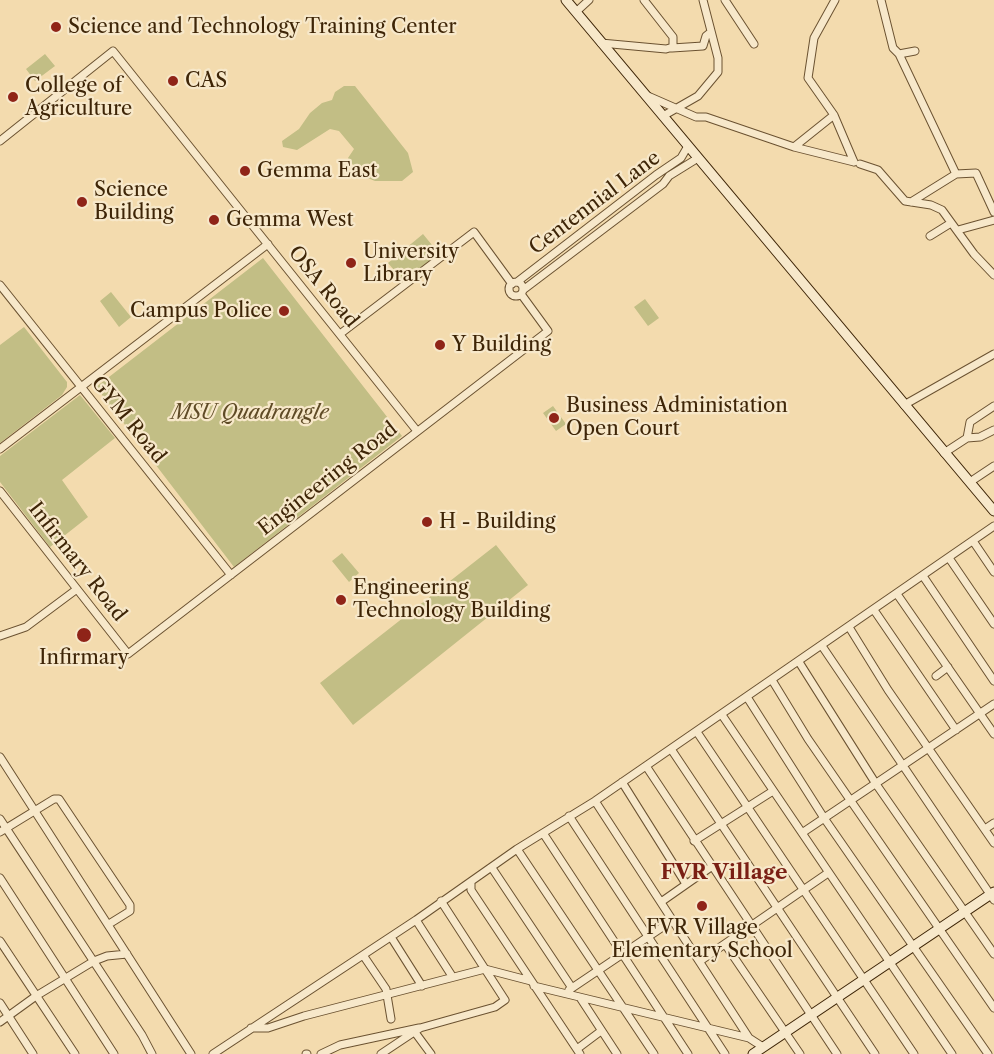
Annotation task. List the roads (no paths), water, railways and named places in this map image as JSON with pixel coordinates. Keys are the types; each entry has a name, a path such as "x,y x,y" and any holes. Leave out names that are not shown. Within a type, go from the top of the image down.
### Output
{"street":[{"path":"566,0 994,511"},
{"path":"576,12 589,0"},
{"path":"644,0 673,37 672,48"},
{"path":"663,116 698,96 717,72 718,58 703,0"},
{"path":"725,0 754,44"},
{"path":"646,95 696,117 706,117 794,147 854,162 834,115 824,99 810,85 808,71 814,38 835,0"},
{"path":"880,0 890,42 899,54 956,174"},
{"path":"601,43 672,48 703,46 706,36 711,32"},
{"name":"OSA Road","path":"0,141 113,51 417,431"},
{"path":"899,54 915,51"},
{"path":"794,147 834,115"},
{"name":"Centennial Lane","path":"683,161 688,146"},
{"name":"Centennial Lane","path":"522,292 663,183 674,168 683,161 698,158"},
{"path":"860,164 878,170 909,204 936,206 994,275"},
{"name":"Centennial Lane","path":"514,283 656,175 674,168"},
{"path":"909,204 956,174 976,173 994,212"},
{"path":"656,175 663,183"},
{"path":"629,195 636,204"},
{"path":"958,230 994,220"},
{"path":"930,236 951,222"},
{"path":"591,224 598,233"},
{"path":"340,334 474,232 522,292"},
{"path":"0,449 268,244"},
{"path":"556,251 563,260"},
{"path":"514,283 509,289 512,294 522,292"},
{"name":"GYM Road","path":"0,285 231,575"},
{"name":"Engineering Road","path":"128,654 548,330 522,292"},
{"path":"904,405 994,354"},
{"path":"967,438 970,422 994,406"},
{"path":"944,453 967,438 980,437 994,430"},
{"path":"970,482 994,466"},
{"name":"Infirmary Road","path":"0,491 128,654"},
{"path":"213,1054 391,937 441,901 463,887 471,886 516,849 595,801 994,526"},
{"path":"973,541 994,572"},
{"path":"949,558 994,624"},
{"path":"923,576 994,681"},
{"path":"0,636 26,627 77,589"},
{"path":"897,594 994,734"},
{"path":"874,610 956,730"},
{"path":"849,627 994,843"},
{"path":"595,801 758,1051 837,995 993,895 822,646"},
{"path":"799,662 876,784 994,954"},
{"path":"936,676 948,667"},
{"path":"772,680 808,739 994,1008"},
{"path":"747,697 825,818 988,1054"},
{"path":"802,833 994,704"},
{"path":"722,715 952,1054"},
{"path":"697,732 914,1054"},
{"path":"671,749 875,1054"},
{"path":"0,757 191,1054"},
{"path":"646,766 837,1054"},
{"path":"622,782 686,884"},
{"path":"694,841 748,810 773,791"},
{"path":"3,830 33,811 60,799 131,908 109,924"},
{"path":"570,816 725,1054"},
{"path":"0,819 3,830 94,961 152,1054"},
{"path":"985,829 994,823"},
{"path":"543,832 688,1054"},
{"path":"516,849 654,1054"},
{"path":"661,902 711,867"},
{"path":"492,868 572,988"},
{"path":"700,961 828,873"},
{"path":"0,878 114,1054"},
{"path":"471,886 578,1052 601,1031"},
{"path":"321,1054 340,1045 417,1030 503,1004 505,998 441,901"},
{"path":"416,920 452,976"},
{"path":"564,993 673,920"},
{"path":"391,937 422,986"},
{"path":"0,941 75,1054"},
{"path":"725,944 800,1054"},
{"path":"0,1022 36,996 94,961 107,956 127,954"},
{"path":"363,955 384,985 391,1019"},
{"path":"251,1028 268,1028 304,1016 485,969 581,999 621,1006 750,1038"},
{"path":"581,999 618,1054"},
{"path":"0,1003 33,1054"},
{"path":"381,1054 417,1030"},
{"path":"417,1030 430,1054"},
{"path":"381,1054 386,1052 389,1054"}],"place":[{"name":"Science and Technology Training Center","path":"56,27"},
{"name":"CAS","path":"173,81"},
{"name":"College of Agriculture","path":"13,97"},
{"name":"Gemma East","path":"245,171"},
{"name":"Science Building","path":"82,202"},
{"name":"Gemma West","path":"214,220"},
{"name":"University Library","path":"351,263"},
{"name":"Campus Police","path":"284,311"},
{"name":"Y Building","path":"440,345"},
{"name":"Business Administation Open Court","path":"554,418"},
{"name":"H - Building","path":"427,522"},
{"name":"Engineering Technology Building","path":"341,600"},
{"name":"Infirmary","path":"84,635"},
{"name":"FVR Village Elementary School","path":"702,906"}],"district":[{"name":"FVR Village","path":"724,873"}],"park label":[{"name":"MSU Quadrangle","path":"250,413"}]}
